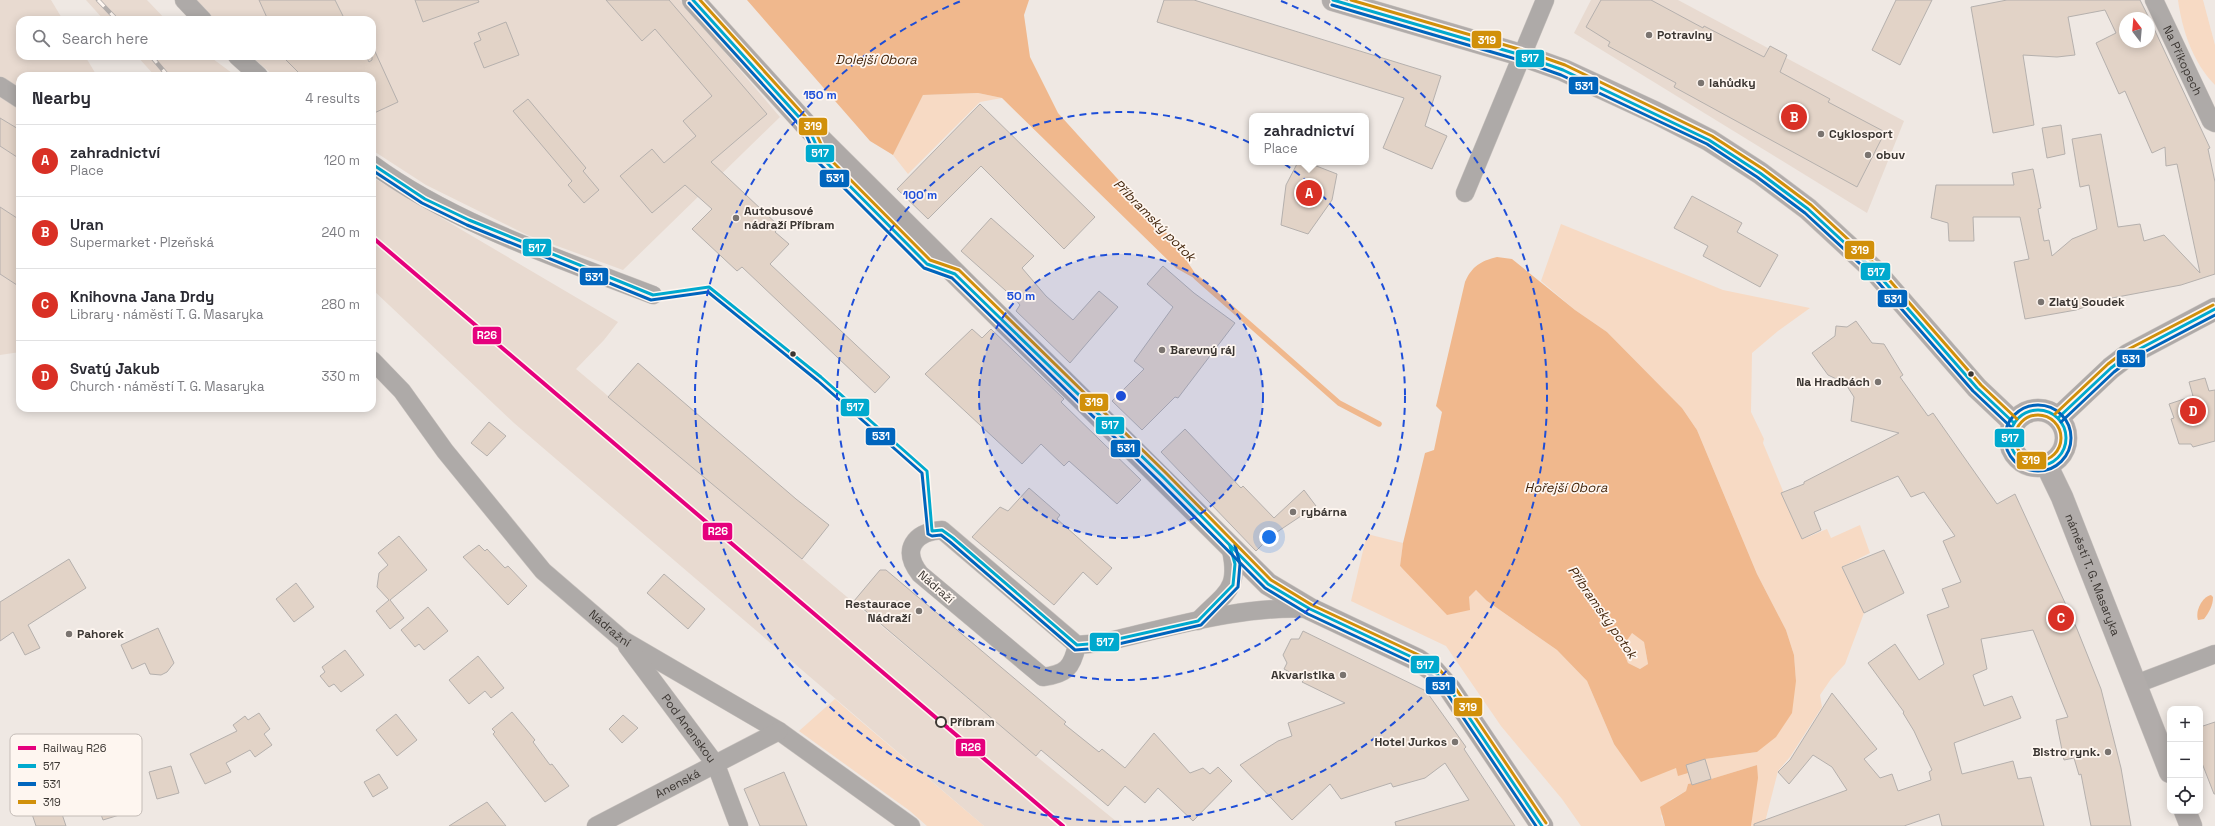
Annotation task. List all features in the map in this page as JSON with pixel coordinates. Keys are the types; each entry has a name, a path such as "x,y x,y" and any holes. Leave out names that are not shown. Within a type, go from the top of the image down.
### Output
{"main road":[{"path":"1333,0 1521,55 1563,70 1656,113 1709,140 1760,173 1808,209 1875,271 1977,388 2014,423"},
{"path":"2035,410 2051,413 2058,418 2066,430 2066,445 2062,454 2055,462 2047,466 2037,467 2027,465 2016,456 2010,442 2010,432 2014,423 2027,412 2035,410"},
{"name":"náměstí T. G. Masaryka","path":"2047,466 2062,497 2167,764"},
{"path":"2186,814 2191,826"}],"street":[{"path":"184,0 199,16"},
{"path":"693,0 808,127 1268,584 1310,609 1418,660 1435,672 1450,689 1542,826"},
{"path":"1465,193 1545,0"},
{"name":"Na Příkopech","path":"2154,0 2214,127"},
{"path":"241,60 255,72"},
{"path":"0,86 16,96"},
{"path":"376,167 425,198 469,220 653,295"},
{"path":"2058,418 2111,368 2128,355 2215,309"},
{"name":"Nádražní","path":"376,364 402,391 445,451 543,571 622,640 779,731 911,826"},
{"name":"Nádraží","path":"942,530 1077,645 1074,661 1062,674 1043,677 920,574 910,556 912,545 917,538 924,533 942,530"},
{"path":"1198,621 1233,585 1235,564 1230,546"},
{"path":"1077,645 1100,643 1198,621 1266,608 1310,609"},
{"name":"Pod Anenskou","path":"622,640 716,765 739,826"},
{"path":"2136,684 2215,654"},
{"name":"Anenská","path":"596,826 779,731"}],"shaded area":[{"path":"0,0 51,0 61,16 16,16 16,60 87,60 95,72 16,72 16,88 0,78"},
{"path":"86,0 147,0 162,16 100,16"},
{"path":"194,0 680,0 780,117 623,270 527,235 426,185 376,153 376,72 269,72 256,60 376,60 376,16 208,16"},
{"path":"1591,0 1678,0 1904,121 1867,213 1574,33"},
{"path":"2178,0 2203,0 2215,45 2215,85 2200,67 2190,46 2182,23"},
{"path":"141,60 214,60 231,72 151,72"},
{"path":"0,92 16,102 16,353 0,355"},
{"path":"978,93 1002,98 980,102 908,174 893,155 923,95"},
{"path":"376,179 618,322 604,340 576,369 1036,756 1122,826 984,826 514,423 376,293"},
{"path":"1561,224 1723,290 1810,308 1778,331 1752,353 1751,412 1764,439 1763,443 1803,539 1827,529 1831,538 1860,525 1870,553 1842,567 1864,613 1845,664 1831,679 1820,695 1822,707 1790,757 1778,771 1764,826 1751,826 1757,765 1711,779 1705,759 1757,752 1796,681 1794,655 1786,630 1757,574 1697,430 1682,408 1607,332 1575,310 1541,281"},
{"path":"1367,534 1403,543 1400,567 1469,597 1476,590 1487,601 1557,650 1587,681 1614,744 1688,773 1692,783 1688,784 1686,791 1670,800 1661,816 1665,826 1581,826 1562,799 1501,726 1446,646 1351,601"},
{"path":"1631,632 1644,642 1648,664 1640,669 1628,663 1622,648"},
{"path":"835,699 984,826 927,826 910,811 799,731"}],"water":[{"name":"Dolejší Obora","path":"747,0 1029,0 1024,15 1030,57 1058,113 1172,239 1201,282 1176,268 1002,98 978,93 923,95 893,155 870,141"},
{"name":"Hořejší Obora","path":"1497,257 1512,259 1575,310 1607,332 1682,408 1697,430 1757,574 1786,630 1794,655 1796,681 1792,713 1776,737 1757,752 1705,759 1711,779 1757,765 1758,778 1751,826 1665,826 1660,807 1686,791 1688,784 1692,783 1688,773 1678,776 1676,768 1641,782 1614,744 1587,681 1557,650 1487,601 1476,590 1469,597 1470,610 1447,615 1400,566 1403,543 1425,453 1434,450 1442,412 1436,406 1465,282 1474,268 1482,262","holes":["1632,633 1644,642 1648,664 1640,669 1628,663 1622,648"]},
{"path":"2211,595 2213,600 2209,611 2204,619 2198,620 2198,609 2202,601"}],"building":[{"path":"259,0 335,0 343,16 266,16"},
{"path":"415,0 478,0 479,2 423,22"},
{"path":"606,0 669,0 767,114 711,162 780,227 775,232 789,244 770,264 890,377 875,393 742,267 737,271 692,229 712,209 685,185 652,213 620,176 652,149 664,163 696,136 683,121 712,96 655,29 642,41"},
{"path":"1164,0 1194,0 1441,76 1425,126 1447,136 1432,169 1383,148 1404,98 1157,22"},
{"path":"1601,0 1651,0 1703,28 1704,26 1764,57 1770,46 1787,55 1780,72 1830,99 1828,102 1885,132 1857,187 1674,87 1676,83 1608,46 1610,42 1586,27"},
{"path":"1896,0 1932,0 1900,65 1872,50"},
{"path":"2007,0 2140,0 2146,12 2119,12 2119,48 2155,48 2155,31 2210,148 2208,149 2215,182 2215,274 2181,285 2112,298 2076,310 2025,319 2014,262 2029,259 2020,217 1973,217 1974,241 1949,241 1948,223 1931,218 1936,185 2014,185 2012,173 2033,169 2041,208 2038,209 2044,241 2049,240 2052,256 2072,239 2097,229 2089,185 2080,187 2072,139 2101,134 2118,227 2140,224 2144,241 2164,235 2200,273 2177,164 2166,166 2165,147 2152,153 2125,91 2119,94 2096,43 2116,33 2105,10 2068,17 2075,55 2057,57 2023,55 2034,125 1993,133 1971,7"},
{"path":"506,22 519,55 484,68 474,43 481,40 478,33"},
{"path":"376,54 398,102 376,112 376,72 298,72 286,60 368,60 369,62 376,60"},
{"path":"528,99 586,168 583,171 599,190 584,203 568,185 572,181 513,111"},
{"path":"980,104 1095,217 1064,249 981,166 928,219 897,189"},
{"path":"0,118 16,128 16,156 0,146"},
{"path":"2061,125 2065,154 2047,158 2042,128"},
{"path":"1296,165 1314,165 1337,174 1332,200 1308,234 1281,225 1286,185"},
{"path":"1692,196 1742,223 1737,232 1778,255 1760,287 1703,256 1708,246 1674,228"},
{"path":"0,207 16,217 16,284 0,274"},
{"path":"991,218 1034,256 1022,268 1046,296 1073,320 1099,291 1118,307 1070,363 1016,311 1020,305 1014,298 961,251"},
{"path":"1163,266 1194,293 1235,323 1178,398 1175,397 1142,430 1112,401 1144,369 1134,361 1173,307 1147,284"},
{"path":"1856,321 1872,343 1884,344 1903,375 1900,377 1928,416 1933,413 1997,504 2015,494 2077,629 2101,689 2121,768 2131,826 2091,826 2081,774 2079,775 2074,758 2064,760 2056,720 2068,717 2033,630 1981,639 1987,669 1973,675 1984,706 2012,696 2021,718 1954,743 1962,774 2013,761 2018,779 2031,777 2044,826 1942,826 1939,814 1904,826 1754,826 1754,824 1847,790 1832,767 1813,755 1789,784 1778,772 1790,760 1832,693 1877,749 1864,759 1880,778 1892,774 1898,791 1931,780 1929,772 1932,770 1914,731 1903,713 1904,712 1868,663 1895,644 1919,680 1944,664 1927,615 1949,607 1942,589 1961,582 1943,541 1955,536 1924,492 1911,497 1898,476 1814,512 1821,530 1802,539 1781,493 1804,484 1804,482 1899,433 1851,421 1854,397 1845,383 1828,375 1812,353 1835,336 1836,326 1847,327"},
{"path":"972,329 982,338 991,329 1064,399 1061,402 1141,480 1117,504 1069,461 1064,466 1041,444 1022,464 925,374"},
{"path":"638,363 796,499 829,525 802,559 608,397"},
{"path":"2205,378 2209,391 2215,390 2215,441 2193,447 2191,444 2179,444 2171,419 2174,418 2169,404 2193,396 2189,382"},
{"path":"489,422 506,436 487,456 471,443"},
{"path":"1185,429 1241,488 1243,486 1274,518 1304,490 1316,506 1271,536 1256,551 1161,452"},
{"path":"1029,488 1060,515 1057,519 1112,568 1097,585 1083,572 1054,605 972,537 1000,507 1008,511"},
{"path":"399,536 427,570 390,600 404,618 390,629 376,611 389,600 377,587 379,573 388,565 378,553"},
{"path":"479,545 485,551 487,549 505,568 508,566 527,586 508,605 463,557"},
{"path":"1884,550 1904,593 1864,613 1842,567"},
{"path":"69,559 86,588 28,625 40,648 25,655 13,632 0,641 0,602"},
{"path":"880,570 886,570 1066,722 1064,724 1099,752 1102,749 1125,768 1154,733 1190,773 1203,768 1210,774 1218,767 1232,781 1193,821 1158,788 1145,803 1125,786 1108,806 1041,750 1036,756 854,601"},
{"path":"664,574 705,609 688,629 647,593"},
{"path":"296,583 314,607 294,622 276,599"},
{"path":"428,607 448,631 424,650 419,644 415,647 401,630"},
{"path":"158,628 174,663 167,672 161,675 150,674 145,663 132,669 121,645"},
{"path":"1303,631 1426,691 1466,747 1464,749 1515,826 1396,826 1395,822 1469,800 1445,763 1425,778 1393,787 1391,783 1341,799 1330,784 1292,820 1240,765 1278,741 1292,736 1288,723 1345,703 1302,682 1304,680 1284,669 1287,663 1283,655 1291,639 1299,639"},
{"path":"345,650 364,675 341,692 334,684 329,687 320,676 325,672 322,667"},
{"path":"478,656 504,688 491,698 485,691 469,704 449,680"},
{"path":"512,712 535,740 533,742 550,765 552,764 569,786 545,802 493,734 495,732 492,729"},
{"path":"259,713 270,729 264,734 272,745 255,757 250,750 226,763 231,772 205,784 190,754 237,731 233,725 245,716 248,720"},
{"path":"396,714 417,740 397,756 376,730"},
{"path":"623,715 638,728 622,743 609,729"},
{"path":"2215,722 2215,794 2203,766 2203,726"},
{"path":"1705,759 1711,779 1692,785 1686,765"},
{"path":"171,766 179,793 157,799 149,772"},
{"path":"784,772 807,826 760,826 744,789"},
{"path":"379,774 388,788 373,797 364,782"},
{"path":"487,802 506,826 449,826"},
{"path":"33,816 63,816 66,826 36,826"},
{"path":"102,816 116,816 103,820"}],"waterway":[{"name":"Příbramský potok","path":"1196,277 1339,403 1379,424"}],"railway":[{"path":"98,0 113,16"},
{"path":"154,60 165,72"}],"rail line":[{"name":"R26","path":"376,240 1063,826"}],"transit line":[{"name":"517","path":"693,0 808,127 822,158 927,264 955,274 1163,477 1268,584 1310,609 1418,660 1435,672 1450,689 1542,826"},
{"name":"319","path":"700,0 812,124 826,155 930,260 959,270 1166,473 1271,580 1312,605 1421,656 1438,668 1454,686 1546,823"},
{"name":"517","path":"1333,0 1521,55 1563,70 1709,140 1760,173 1808,209 1875,271 1977,388 2014,423"},
{"name":"319","path":"1351,0 1522,50 1565,65 1712,136 1763,169 1811,205 1878,267 1981,385 2017,419"},
{"name":"531","path":"689,3 804,130 818,162 924,268 952,278 1159,481 1265,588 1308,614 1415,664 1432,676 1446,692 1536,826"},
{"name":"531","path":"1332,5 1519,60 1561,75 1707,144 1757,177 1805,213 1871,274 1973,391 2011,427"},
{"name":"517","path":"376,167 425,199 469,220 653,295 709,287 821,377 927,471 932,531 942,530 953,538 1077,645 1100,643 1198,621 1233,585 1235,564 1230,546"},
{"name":"531","path":"376,173 422,203 467,225 651,300 708,292 818,381 922,473 928,534 932,536 941,535 950,542 1075,650 1101,648 1201,625 1238,587 1240,564 1235,545"},
{"name":"319","path":"2055,414 2108,364 2125,351 2213,305"},
{"name":"517","path":"2058,418 2111,368 2128,355 2215,309"},
{"name":"531","path":"2061,422 2114,372 2131,359 2215,315"},
{"name":"531","path":"2031,405 2045,405 2057,410 2066,419 2071,431 2071,438 2069,451 2062,462 2045,471 2031,471 2019,466 2010,457 2005,445 2005,431 2010,419 2019,410 2031,405"},
{"name":"517","path":"2032,410 2044,410 2054,414 2062,422 2066,432 2066,438 2066,444 2062,454 2054,462 2044,466 2032,466 2022,462 2014,454 2010,444 2010,432 2014,422 2022,414 2032,410"},
{"name":"319","path":"2043,415 2055,421 2060,429 2061,438 2060,447 2055,455 2047,460 2033,461 2021,455 2016,447 2015,433 2021,421 2029,416 2043,415"}],"place":[{"name":"Potraviny","path":"1649,35"},
{"name":"lahůdky","path":"1701,83"},
{"name":"Uran","path":"1794,117"},
{"name":"Cyklosport","path":"1821,134"},
{"name":"obuv","path":"1868,155"},
{"name":"zahradnictví","path":"1309,193"},
{"name":"Autobusové nádraží Příbram","path":"736,218"},
{"name":"Zlatý Soudek","path":"2041,302"},
{"name":"Barevný ráj","path":"1162,350"},
{"name":"Na Hradbách","path":"1878,382"},
{"name":"Svatý Jakub","path":"2193,411"},
{"name":"rybárna","path":"1293,512"},
{"name":"Restaurace Nádraží","path":"919,611"},
{"name":"Knihovna Jana Drdy","path":"2061,618"},
{"name":"Pahorek","path":"69,634"},
{"name":"Akvaristika","path":"1343,675"},
{"name":"Příbram","path":"941,722"},
{"name":"Hotel Jurkos","path":"1455,742"},
{"name":"Bistro rynk.","path":"2108,752"}]}
